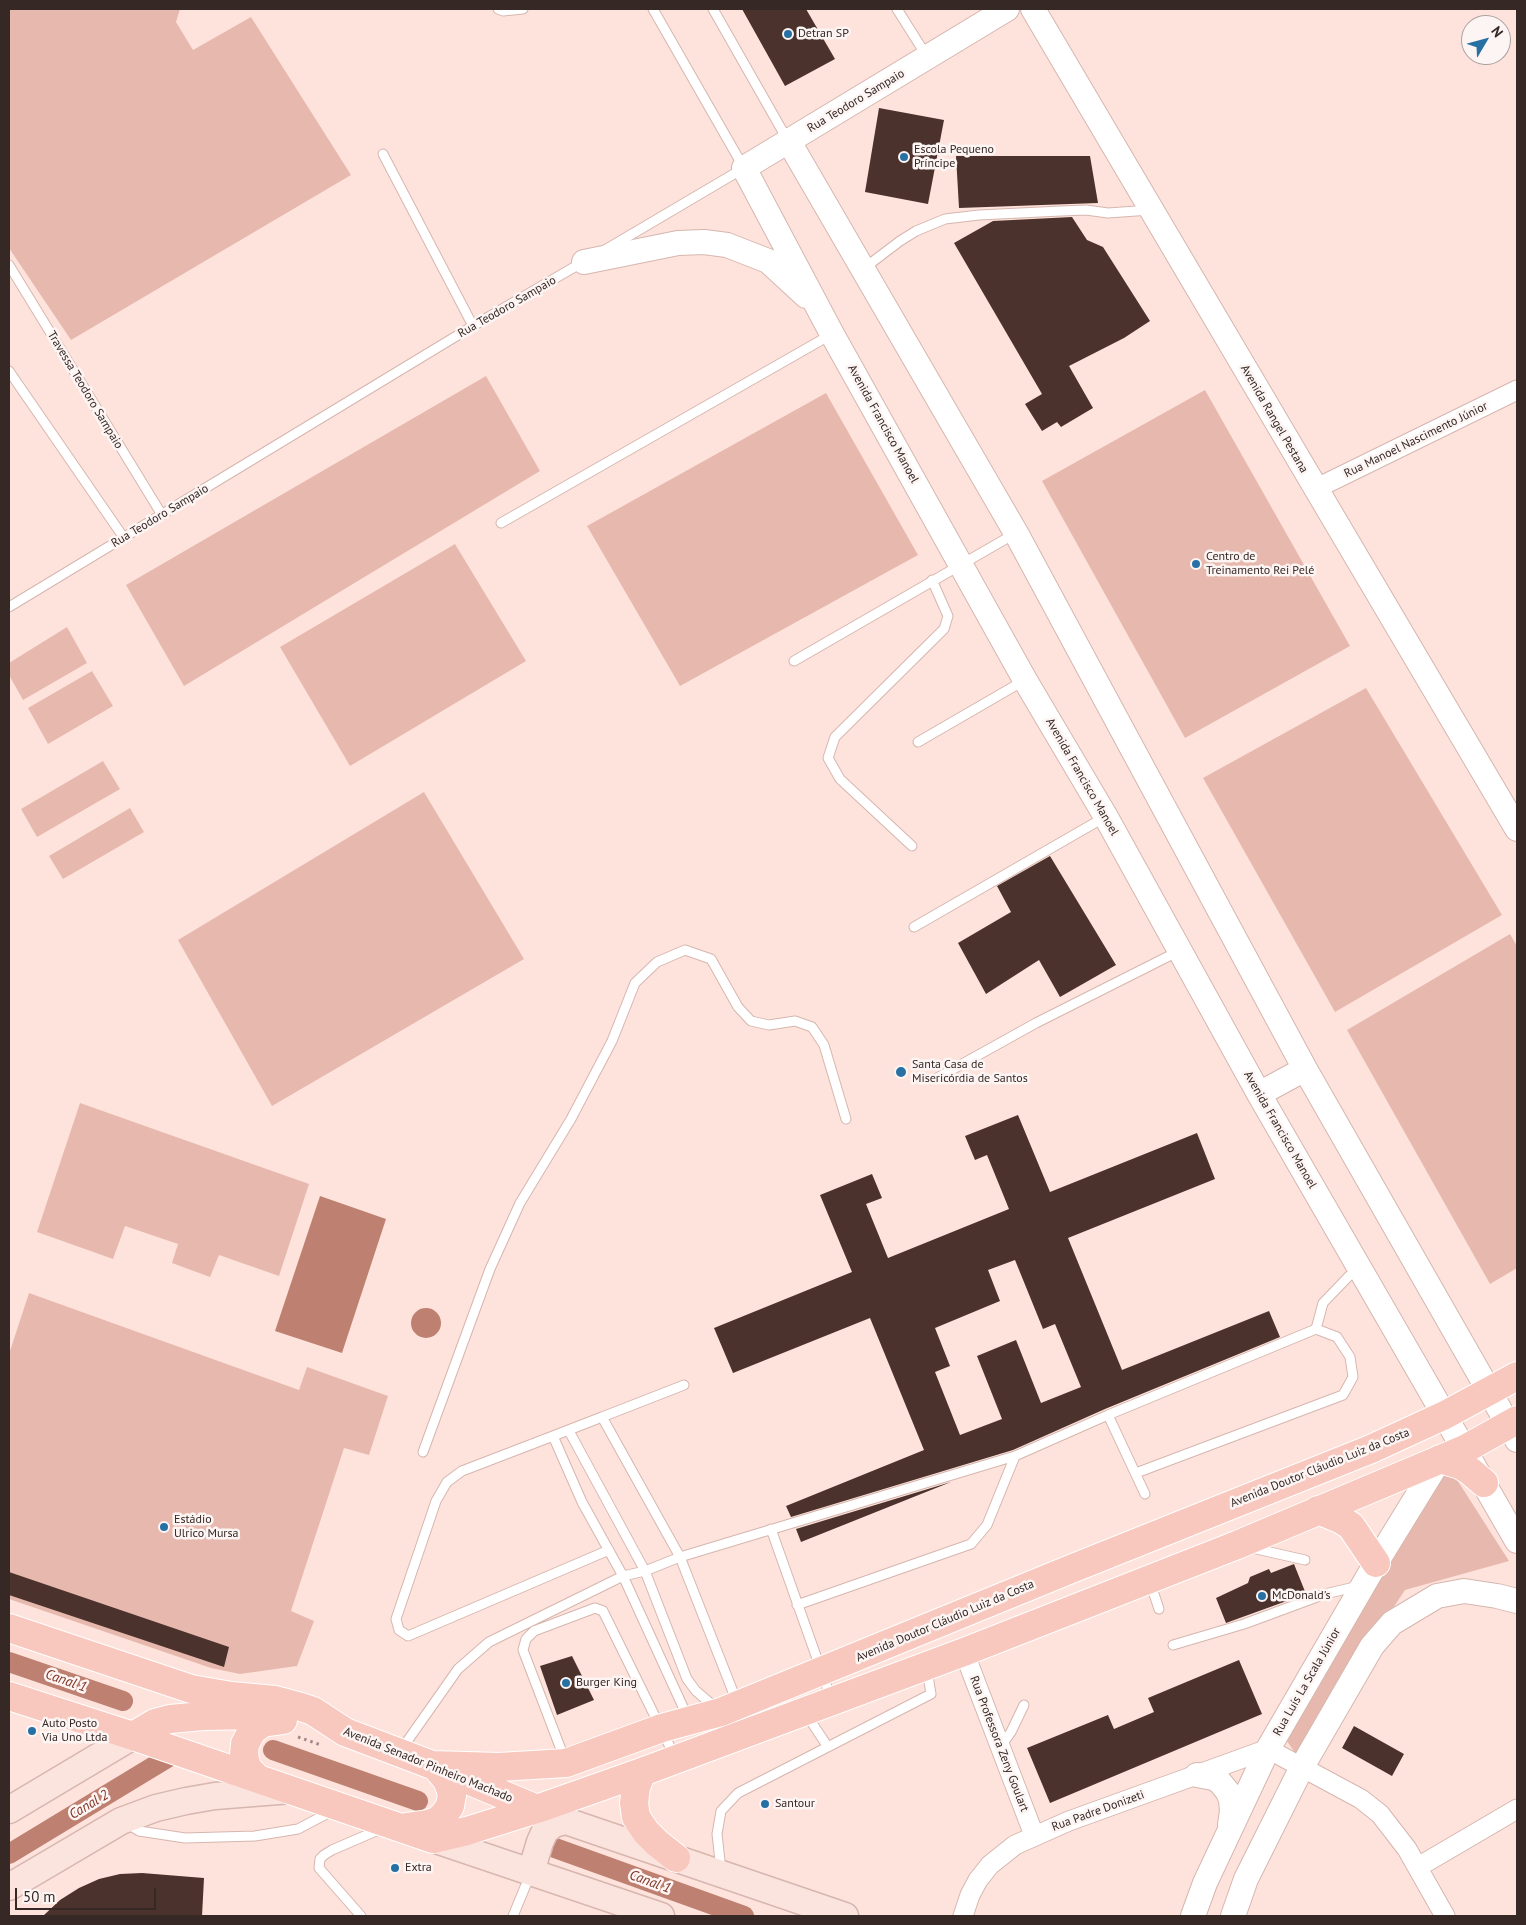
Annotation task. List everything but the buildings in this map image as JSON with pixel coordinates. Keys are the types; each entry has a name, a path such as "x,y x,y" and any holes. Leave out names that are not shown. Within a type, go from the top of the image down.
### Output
{"main road":[{"path":"434,1838 467,1831 537,1809 676,1760 964,1652 1237,1546 1440,1459 1455,1433 1503,1386"},
{"path":"1455,1433 1515,1428"},
{"name":"Avenida Doutor Cláudio Luiz da Costa","path":"435,1766 499,1767 566,1763 662,1728 730,1708 1371,1449 1455,1433"},
{"path":"1440,1459 1460,1465 1484,1482"},
{"path":"1318,1510 1340,1519 1350,1526 1370,1574"},
{"name":"Avenida Senador Pinheiro Machado","path":"9,1628 191,1689 231,1696 274,1700 313,1711 344,1732 435,1766 566,1821 845,1916"},
{"path":"9,1696 256,1777 660,1916"},
{"path":"9,1810 155,1723 170,1718 255,1714 344,1732"},
{"path":"256,1777 247,1768 244,1755 245,1744 252,1731 262,1723 287,1719"},
{"path":"397,1826 428,1824 437,1821 450,1806 452,1796 450,1788 447,1780 435,1766"},
{"path":"642,1772 636,1786 634,1803 636,1817 646,1832 676,1858"},
{"path":"9,1887 121,1820 156,1808 186,1800 292,1790"},
{"path":"531,1872 545,1831 554,1824 566,1821"}],"street":[{"name":"Rua Teodoro Sampaio","path":"751,164 1007,9"},
{"name":"Avenida Rangel Pestana","path":"1033,9 1517,829"},
{"path":"784,143 862,269 1008,538 1304,1070 1503,1386 1515,1428"},
{"name":"Avenida Francisco Manoel","path":"751,164 832,334 969,559 1025,680 1106,817 1179,951 1264,1091 1360,1268 1517,1541"},
{"path":"584,262 678,243 704,242 728,245 768,261 821,311"},
{"name":"Rua Manoel Nascimento Júnior","path":"1315,489 1517,390"},
{"path":"1264,1091 1304,1070"},
{"name":"Rua Luís La Scala Júnior","path":"1193,1916 1205,1883 1268,1749 1370,1574 1440,1459"},
{"path":"1233,1916 1246,1879 1302,1767 1372,1646 1392,1623 1437,1596 1464,1591 1517,1600"},
{"name":"Rua Professora Zeny Goulart","path":"964,1652 1034,1836"},
{"path":"1268,1749 1372,1807 1390,1825 1418,1868 1445,1916"},
{"name":"Rua Padre Donizeti","path":"964,1916 970,1895 978,1880 990,1866 1015,1846 1034,1836 1268,1749"},
{"path":"1197,1775 1219,1781 1228,1792 1232,1800 1229,1831"},
{"path":"1418,1868 1517,1809"}],"lane":[{"path":"498,9 503,11 523,9"},
{"name":"Avenida Francisco Manoel","path":"653,9 751,164"},
{"path":"713,9 784,143"},
{"path":"897,9 928,58"},
{"path":"383,154 473,326"},
{"name":"Rua Teodoro Sampaio","path":"9,607 473,326 751,164"},
{"path":"862,269 916,231 945,219 979,215 1061,211 1086,210 1108,213 1151,210"},
{"name":"Travessa Teodoro Sampaio","path":"9,265 162,515"},
{"path":"501,523 832,334"},
{"path":"9,371 124,538"},
{"path":"794,661 1008,538"},
{"path":"912,846 840,779 828,758 835,737 944,630 948,616 932,580"},
{"path":"918,742 1025,680"},
{"path":"914,927 1106,817"},
{"path":"423,1452 490,1269 520,1203 571,1119 612,1041 635,983 657,962 685,950 711,959 738,1007 751,1022 769,1025 795,1021 812,1027 824,1045 846,1119"},
{"path":"937,1078 1036,1023 1179,951"},
{"path":"1316,1329 1323,1303 1349,1276 1360,1268"},
{"path":"399,1753 458,1669 489,1642 623,1576 645,1571 680,1557 770,1529 1014,1456 1316,1329 1337,1338 1350,1357 1353,1377 1343,1395 1136,1473"},
{"path":"609,1550 408,1636 399,1630 396,1619 436,1502 447,1482 462,1471 684,1385"},
{"path":"1108,1415 1145,1494"},
{"path":"602,1417 680,1557 730,1708"},
{"path":"569,1431 645,1571 687,1679 696,1691 730,1708"},
{"path":"553,1436 582,1502 623,1576 690,1721"},
{"path":"797,1605 970,1544 987,1525 1014,1456"},
{"path":"770,1529 832,1702"},
{"path":"1237,1546 1268,1550 1305,1560"},
{"path":"1173,1645 1244,1624 1326,1594 1370,1574"},
{"path":"1150,1580 1159,1609"},
{"path":"566,1763 523,1650 526,1639 534,1631 595,1608 603,1611 662,1728 676,1760"},
{"path":"721,1874 717,1834 721,1811 738,1793 931,1694 927,1666"},
{"path":"1000,1747 1011,1732 1024,1705"},
{"path":"804,1712 828,1747"},
{"path":"121,1820 139,1831 151,1834 185,1838 223,1838 284,1833 309,1824 334,1810 352,1810"},
{"path":"361,1916 319,1868 320,1859 332,1850 397,1826"},
{"path":"513,1916 531,1872"}],"shaded area":[{"path":"9,9 180,9 176,22 193,50 251,17 351,175 71,340 9,248"},
{"path":"486,376 540,471 184,686 126,585"},
{"name":"Centro de Treinamento Rei Pelé","path":"1205,390 1350,646 1185,738 1042,481"},
{"path":"826,393 918,555 680,686 587,526"},
{"path":"455,544 526,661 350,766 280,647"},
{"path":"67,627 87,663 23,700 9,675 9,663"},
{"path":"92,671 113,706 48,744 28,708"},
{"path":"1366,688 1502,915 1335,1012 1203,778"},
{"path":"103,761 120,789 37,837 21,809"},
{"path":"424,792 524,959 272,1106 178,940"},
{"path":"130,808 144,832 63,879 49,856"},
{"path":"1510,934 1517,946 1517,1268 1490,1284 1347,1030"},
{"path":"80,1103 309,1184 279,1276 219,1255 210,1277 172,1263 178,1244 125,1226 113,1259 37,1232"},
{"path":"320,1196 386,1219 342,1353 275,1331"},
{"name":"Estádio Ulrico Mursa","path":"29,1293 299,1390 307,1367 388,1396 369,1455 344,1448 291,1611 314,1621 297,1666 240,1674 211,1668 9,1599 9,1354"},
{"path":"426,1308 437,1312 441,1323 437,1334 426,1338 415,1334 411,1323 415,1312"},
{"path":"1454,1475 1509,1561 1405,1590 1296,1754 1284,1737 1439,1476"}],"waterway":[{"name":"Canal 1","path":"9,1662 123,1701"},
{"name":"Canal 1","path":"273,1750 418,1801"},
{"name":"Canal 2","path":"9,1854 169,1757"},
{"name":"Canal 1","path":"555,1848 744,1916"}],"place":[{"name":"Detran SP","path":"788,34"},
{"name":"Escola Pequeno Príncipe","path":"904,157"},
{"name":"Centro de Treinamento Rei Pelé","path":"1196,564"},
{"name":"Santa Casa de Misericórdia de Santos","path":"901,1072"},
{"name":"Estádio Ulrico Mursa","path":"164,1527"},
{"name":"McDonald's","path":"1262,1596"},
{"name":"Burger King","path":"566,1683"},
{"name":"Auto Posto Via Uno Ltda","path":"32,1731"},
{"name":"Santour","path":"765,1804"},
{"name":"Extra","path":"395,1868"}]}
